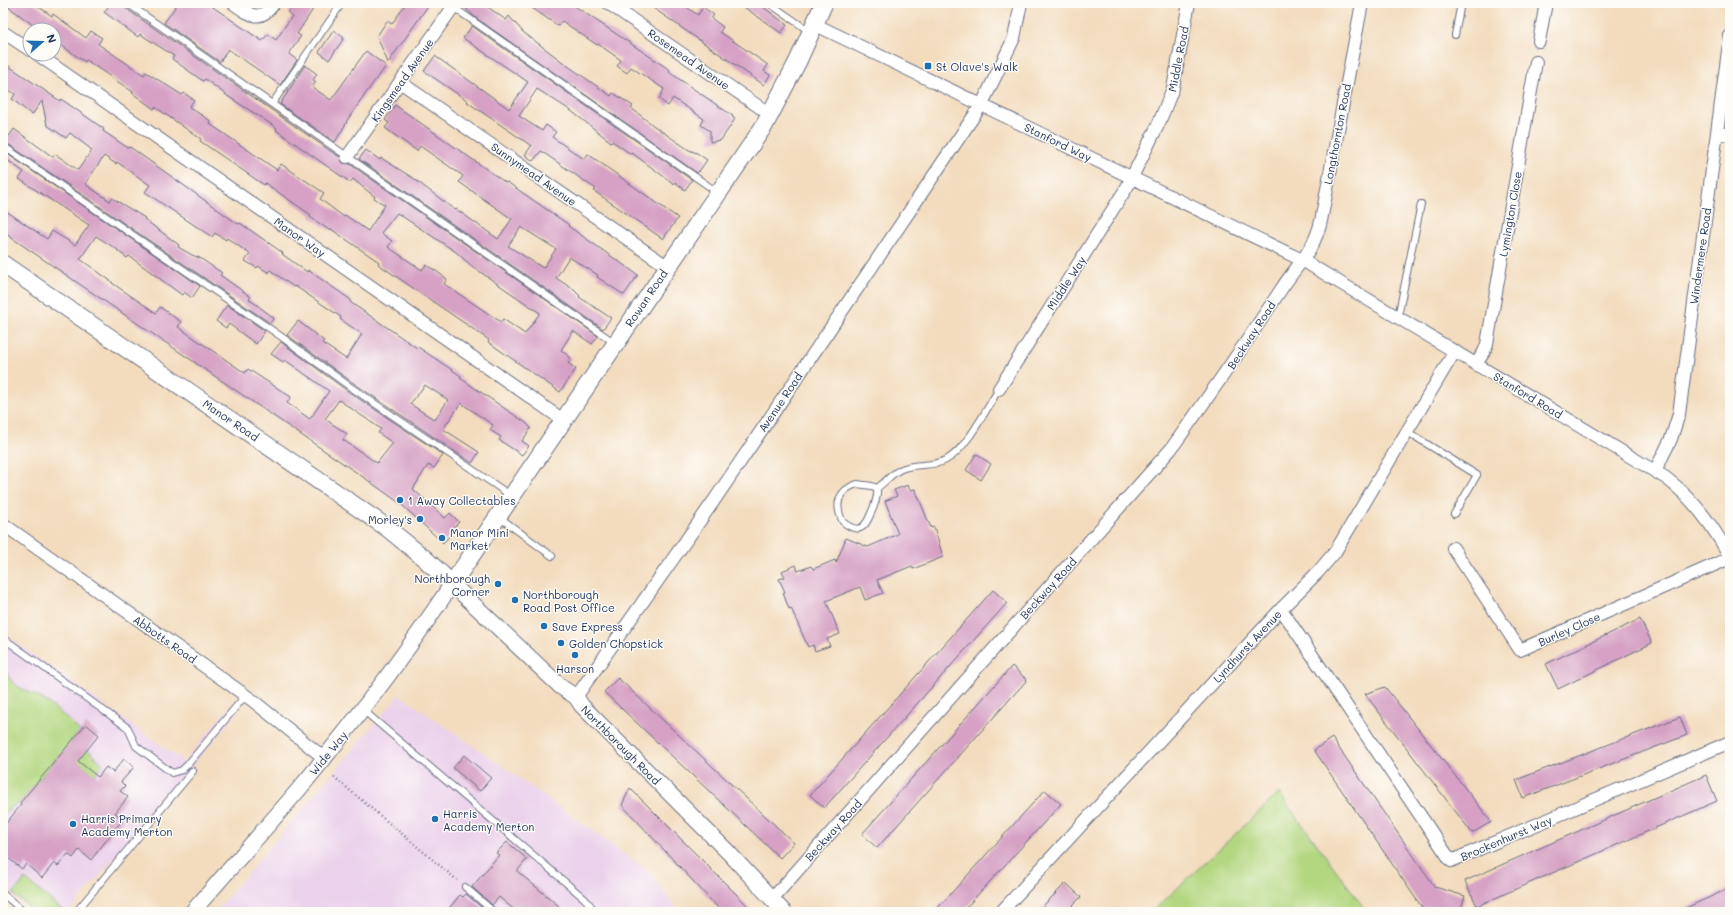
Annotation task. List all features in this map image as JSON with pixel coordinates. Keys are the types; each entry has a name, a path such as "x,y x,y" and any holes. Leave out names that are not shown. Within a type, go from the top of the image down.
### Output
{"main road":[{"name":"Rowan Road","path":"452,584 771,115 824,3"},
{"name":"Manor Road","path":"3,264 386,527 424,558 452,584"}],"street":[{"path":"233,3 251,15 258,16 265,13 273,6"},
{"name":"Rosemead Avenue","path":"608,3 771,115"},
{"name":"Avenue Road","path":"576,697 713,502 982,104 1014,38 1021,3"},
{"name":"Middle Road","path":"1131,177 1159,123 1170,97 1189,3"},
{"name":"Longthornton Road","path":"1302,260 1310,252 1319,232 1362,3"},
{"path":"1539,41 1546,3"},
{"name":"Kingsmead Avenue","path":"347,157 454,5"},
{"name":"Stanford Way","path":"813,28 982,104 1302,260"},
{"path":"3,32 22,45"},
{"name":"Windermere Road","path":"1655,470 1671,439 1679,414 1730,36"},
{"name":"Manor Way","path":"48,62 563,420"},
{"name":"Lymington Close","path":"1476,364 1484,352 1487,344 1536,62"},
{"name":"Sunnymead Avenue","path":"400,82 668,267"},
{"path":"1717,133 1730,135"},
{"name":"Middle Way","path":"999,388 1122,196 1131,177"},
{"name":"Stanford Road","path":"1302,260 1655,470 1679,488 1691,501 1714,530 1730,557"},
{"name":"Beckway Road","path":"773,898 1171,449 1220,381 1294,269 1302,260"},
{"name":"Lyndhurst Avenue","path":"1001,912 1335,552 1455,351"},
{"name":"Abbotts Road","path":"3,524 245,696 324,758"},
{"name":"Burley Close","path":"1453,548 1520,650 1730,557"},
{"name":"Northborough Road","path":"452,584 561,687 576,697 582,706 773,898 784,912"},
{"name":"Wide Way","path":"192,912 324,758 401,658 452,584"},
{"name":"Brockenhurst Way","path":"1281,609 1451,861 1730,742"}],"lane":[{"path":"127,3 615,343"},
{"path":"272,104 342,3"},
{"path":"769,3 813,28"},
{"path":"1455,35 1461,3"},
{"path":"454,5 718,193"},
{"path":"3,146 279,335 349,386 511,496"},
{"path":"1398,317 1421,204"},
{"path":"877,488 895,472 903,468 935,464 951,457 961,447 999,388"},
{"path":"1406,431 1477,475 1454,514"},
{"path":"857,484 877,488 878,494 876,503 868,522 864,527 859,529 852,528 843,522 840,517 839,502 843,491 857,484"},
{"path":"498,516 552,556"},
{"path":"3,638 128,728 136,746 172,773 182,770 188,764 245,696"},
{"path":"362,710 585,899 596,912"},
{"path":"76,912 193,771"},
{"path":"465,887 494,912"},
{"path":"3,894 24,912"}],"path":[{"path":"334,777 465,887"}],"shaded area":[{"name":"Harris Primary Academy Merton","path":"3,633 184,762 231,705 239,711 69,912 33,912 3,887"},
{"name":"Harris Academy Merton","path":"399,695 478,749 646,869 680,912 215,912"}],"green space":[{"path":"3,671 7,673 9,678 18,686 44,700 72,723 80,731 70,743 87,749 103,764 95,775 77,770 59,755 20,803 11,807 3,816"},
{"path":"1279,793 1367,912 1152,912"},
{"path":"25,879 65,912 35,912 13,894"}],"building":[{"path":"3,3 33,3 52,16 53,14 86,38 91,31 102,38 98,44 144,75 146,72 182,95 184,93 194,100 189,107 211,121 210,124 277,170 281,164 324,193 320,199 344,217 345,215 368,231 385,205 374,198 375,197 353,179 350,182 276,130 277,128 229,97 205,79 203,81 172,59 174,56 140,34 138,37 104,12 111,3 118,3 340,157 343,163 350,164 598,336 592,344 573,331 561,350 571,358 568,363 576,369 560,392 488,342 489,340 378,264 379,262 331,229 329,230 310,217 311,215 200,141 201,139 155,107 154,109 132,93 133,92 86,60 85,62 62,46 62,22 29,22","holes":["397,213 456,252 473,267 540,313 525,334 503,319 501,322 444,284 447,279 436,271 426,265 422,270 388,247 392,241 381,233"]},
{"path":"178,3 207,3 262,41 268,34 276,40 292,16 288,13 295,3 317,3 297,34 301,36 289,54 297,60 280,85 228,49 220,62 164,23"},
{"path":"406,3 430,3 388,63 377,36 387,21 392,24"},
{"path":"463,3 482,3 506,20 509,16 523,32 568,66 611,96 613,93 633,106 631,108 654,126 689,150 697,153 707,160 697,173 476,18 463,6"},
{"path":"525,3 570,3 670,70 669,72 733,116 732,117 735,119 721,140 710,142 710,131 701,125 704,119 673,98 668,106 659,99 664,89 631,67 627,73 617,66 621,60 598,44 597,45 562,21 558,26"},
{"path":"646,3 681,3 698,15 703,7 714,15 711,18 723,27 720,32 768,65 764,71 770,75 764,85"},
{"path":"738,3 758,3 787,25 781,33"},
{"path":"472,26 692,180 685,190 675,182 674,184 632,153 631,154 612,141 611,142 570,110 537,89 519,116 542,131 546,125 556,132 552,137 584,159 588,154 678,218 663,239 594,191 596,189 541,151 533,161 525,155 532,145 467,102 468,101 424,71 435,56 509,109 528,82 463,38"},
{"path":"334,30 344,38 329,60 319,52"},
{"path":"366,51 386,66 346,122 335,142 280,104 305,65 317,74 313,80 316,82 312,87 331,100"},
{"path":"3,62 60,101 61,99 104,129 103,131 128,148 130,147 238,224 240,223 307,272 308,270 351,300 350,302 461,376 460,378 526,423 531,428 522,441 529,446 522,455 499,440 501,437 490,430 493,425 461,403 443,429 479,452 472,463 352,382 287,335 298,321 324,341 322,343 346,359 362,334 340,319 341,317 270,270 269,273 258,266 257,268 245,261 250,254 227,238 226,240 215,233 212,237 145,192 150,185 117,162 116,164 104,156 85,184 110,201 112,198 145,218 144,219 179,245 178,247 200,258 222,273 220,275 251,297 249,299 274,318 270,323 5,142 14,129 53,157 55,154 78,170 92,150 70,133 66,138 47,125 42,101 32,115 12,99 15,94 3,86","holes":["425,385 448,400 435,420 410,404"]},
{"path":"395,105 569,225 568,226 638,275 624,295 597,277 598,275 569,257 556,278 573,289 580,296 579,297 611,318 603,329 359,159 366,150 380,160 381,158 413,178 455,210 456,209 498,239 512,219 459,182 463,176 420,146 417,151 385,128 389,123 385,120","holes":["521,227 556,249 543,268 508,246"]},
{"path":"3,151 200,286 192,298 184,292 182,295 129,256 127,258 118,250 96,236 80,259 156,313 160,307 181,322 178,327 245,373 248,369 291,397 287,403 310,419 329,391 285,360 283,362 271,354 281,342 346,390 443,455 434,468 428,465 413,489 445,518 450,513 459,522 454,527 456,529 443,543 401,504 366,479 3,232 3,209 47,239 52,231 75,245 89,225 19,179 24,172 3,157","holes":["339,400 381,429 378,433 393,443 377,463 343,440 347,434 325,419"]},
{"path":"227,305 265,331 256,344 229,324 226,328 216,321"},
{"path":"976,454 991,464 981,480 966,470"},
{"path":"908,485 910,490 915,489 931,528 934,527 943,557 913,569 912,566 877,580 883,593 865,600 860,587 826,601 840,634 827,639 830,646 815,651 813,645 808,647 791,608 789,609 783,593 785,592 779,579 785,577 782,571 796,565 798,571 811,566 813,569 835,560 836,563 846,538 868,547 898,534 885,501 897,496 894,490"},
{"path":"993,590 1007,603 824,808 810,795"},
{"path":"1640,619 1652,643 1558,689 1546,664"},
{"path":"1012,666 1027,680 877,848 862,834"},
{"path":"618,678 794,843 780,858 604,692"},
{"path":"1385,687 1491,822 1472,833 1365,694"},
{"path":"1680,717 1687,735 1523,798 1516,780"},
{"path":"86,724 99,735 78,761 98,777 106,767 113,772 124,759 134,767 121,782 125,786 120,791 128,797 115,813 123,819 91,860 79,850 73,858 68,854 58,866 54,863 42,878 26,864 22,869 3,854 3,827 21,805 20,803"},
{"path":"1332,738 1435,887 1465,896 1460,912 1425,912 1314,750"},
{"path":"464,755 491,778 480,791 453,768"},
{"path":"1706,775 1717,801 1477,906 1465,881"},
{"path":"630,788 753,912 722,912 622,805"},
{"path":"1045,790 1061,804 962,912 934,912"},
{"path":"507,842 527,859 517,871 566,912 517,912 499,897 492,905 472,887 499,855 496,853"},
{"path":"1066,883 1081,897 1066,912 1037,912"},
{"path":"1730,888 1730,912 1677,912"},
{"path":"466,894 487,912 446,912 460,895 463,897"}],"place":[{"name":"St Olave's Walk","path":"928,66"},
{"name":"1 Away Collectables","path":"400,500"},
{"name":"Morley's","path":"420,519"},
{"name":"Manor Mini Market","path":"442,538"},
{"name":"Northborough Corner","path":"498,584"},
{"name":"Northborough Road Post Office","path":"515,600"},
{"name":"Save Express","path":"544,626"},
{"name":"Golden Chopstick","path":"561,643"},
{"name":"Harson","path":"575,655"},
{"name":"Harris Academy Merton","path":"435,819"},
{"name":"Harris Primary Academy Merton","path":"73,824"}]}
